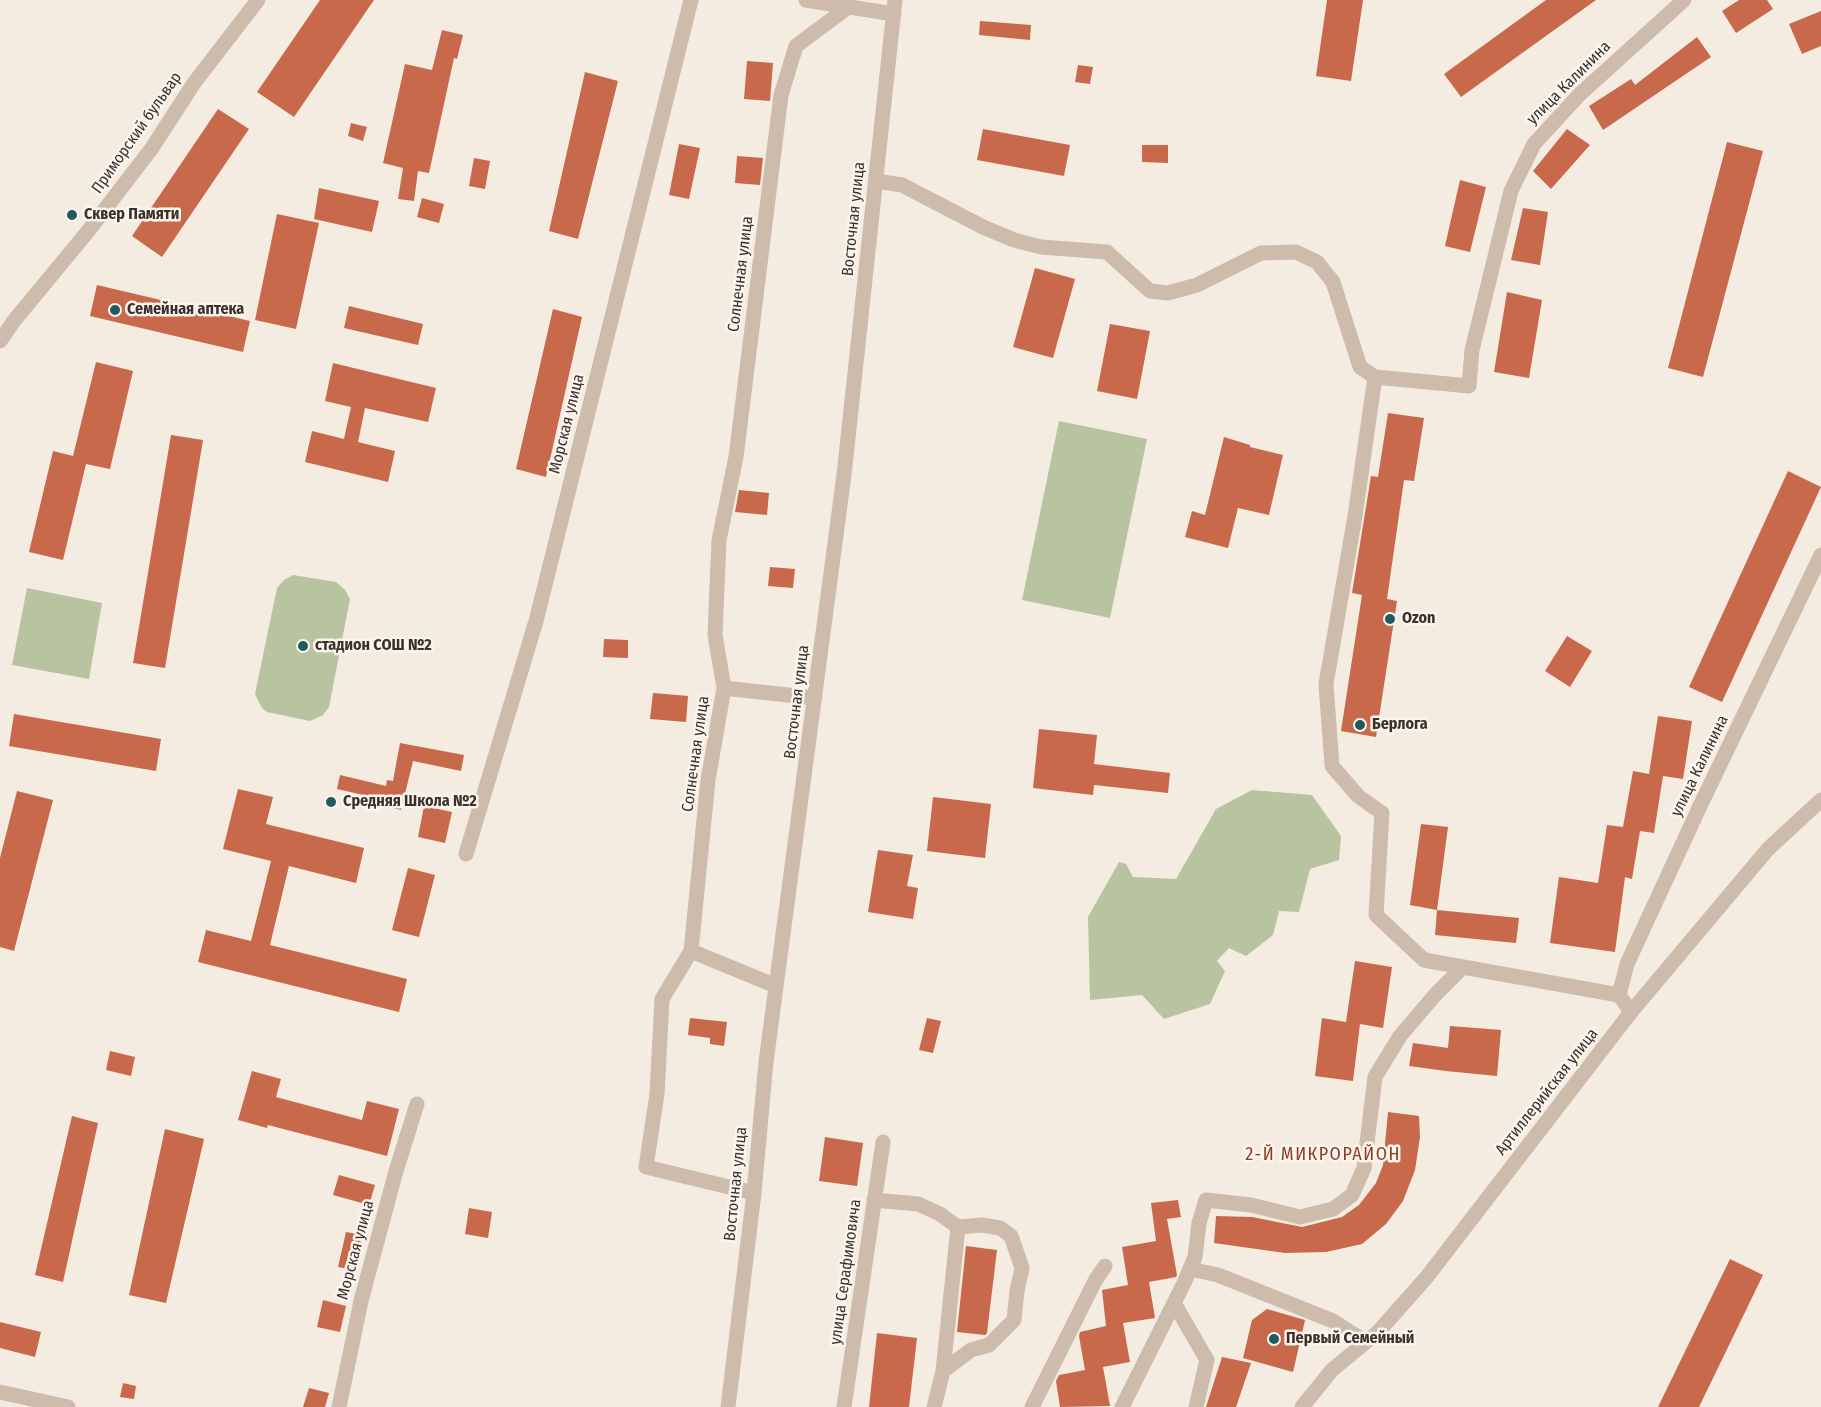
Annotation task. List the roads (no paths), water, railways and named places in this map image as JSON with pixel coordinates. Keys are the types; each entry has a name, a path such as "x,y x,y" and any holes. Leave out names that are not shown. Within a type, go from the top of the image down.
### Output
{"street":[{"name":"Приморский бульвар","path":"0,341 152,148 194,83 258,0"},
{"name":"Морская улица","path":"466,854 536,621 691,0"},
{"path":"806,0 847,8 895,7"},
{"name":"улица Калинина","path":"1375,377 1469,386 1472,350 1511,191 1534,144 1579,95 1684,0"},
{"name":"Восточная улица","path":"728,1407 754,1193 766,1062 844,475 895,7"},
{"name":"Солнечная улица","path":"754,1193 646,1167 657,1094 662,999 691,951 708,780 724,688 715,635 719,540 736,457 781,95 796,46 847,8"},
{"path":"876,180 902,185 983,227 1014,240 1041,247 1107,252 1150,291 1168,293 1197,285 1261,253 1296,252 1317,262 1333,282 1360,367 1375,377 1355,516 1326,684 1332,766 1358,796 1382,813 1376,915 1424,960 1618,995 1631,1012"},
{"name":"улица Калинина","path":"1618,995 1627,964 1821,555"},
{"path":"724,688 815,698"},
{"name":"Артиллерийская улица","path":"1302,1407 1332,1370 1378,1332 1426,1278 1631,1012 1768,849 1821,800"},
{"path":"691,951 776,986"},
{"path":"1122,1407 1190,1269 1206,1200 1251,1205 1300,1217 1333,1209 1352,1195 1364,1168 1375,1077 1400,1036 1463,967"},
{"name":"Морская улица","path":"339,1407 361,1301 396,1171 417,1104"},
{"name":"улица Серафимовича","path":"844,1407 883,1142"},
{"path":"874,1200 918,1204 940,1214 958,1227 982,1225 1000,1228 1011,1236 1022,1268 1014,1320 989,1345 971,1350 944,1371"},
{"path":"934,1407 944,1371 958,1227"},
{"path":"1032,1407 1095,1281 1105,1266"},
{"path":"1190,1269 1218,1275 1333,1321 1366,1342"},
{"path":"1174,1303 1208,1360 1196,1407"},
{"path":"0,1392 68,1407"}],"place":[{"name":"Сквер Памяти","path":"72,215"},
{"name":"Семейная аптека","path":"115,310"},
{"name":"Ozon","path":"1390,619"},
{"name":"стадион СОШ №2","path":"303,646"},
{"name":"Берлога","path":"1360,725"},
{"name":"Средняя Школа №2","path":"331,802"},
{"name":"Первый Семейный","path":"1274,1339"}],"district":[{"name":"2-Й МИКРОРАЙОН","path":"1323,1155"}]}
